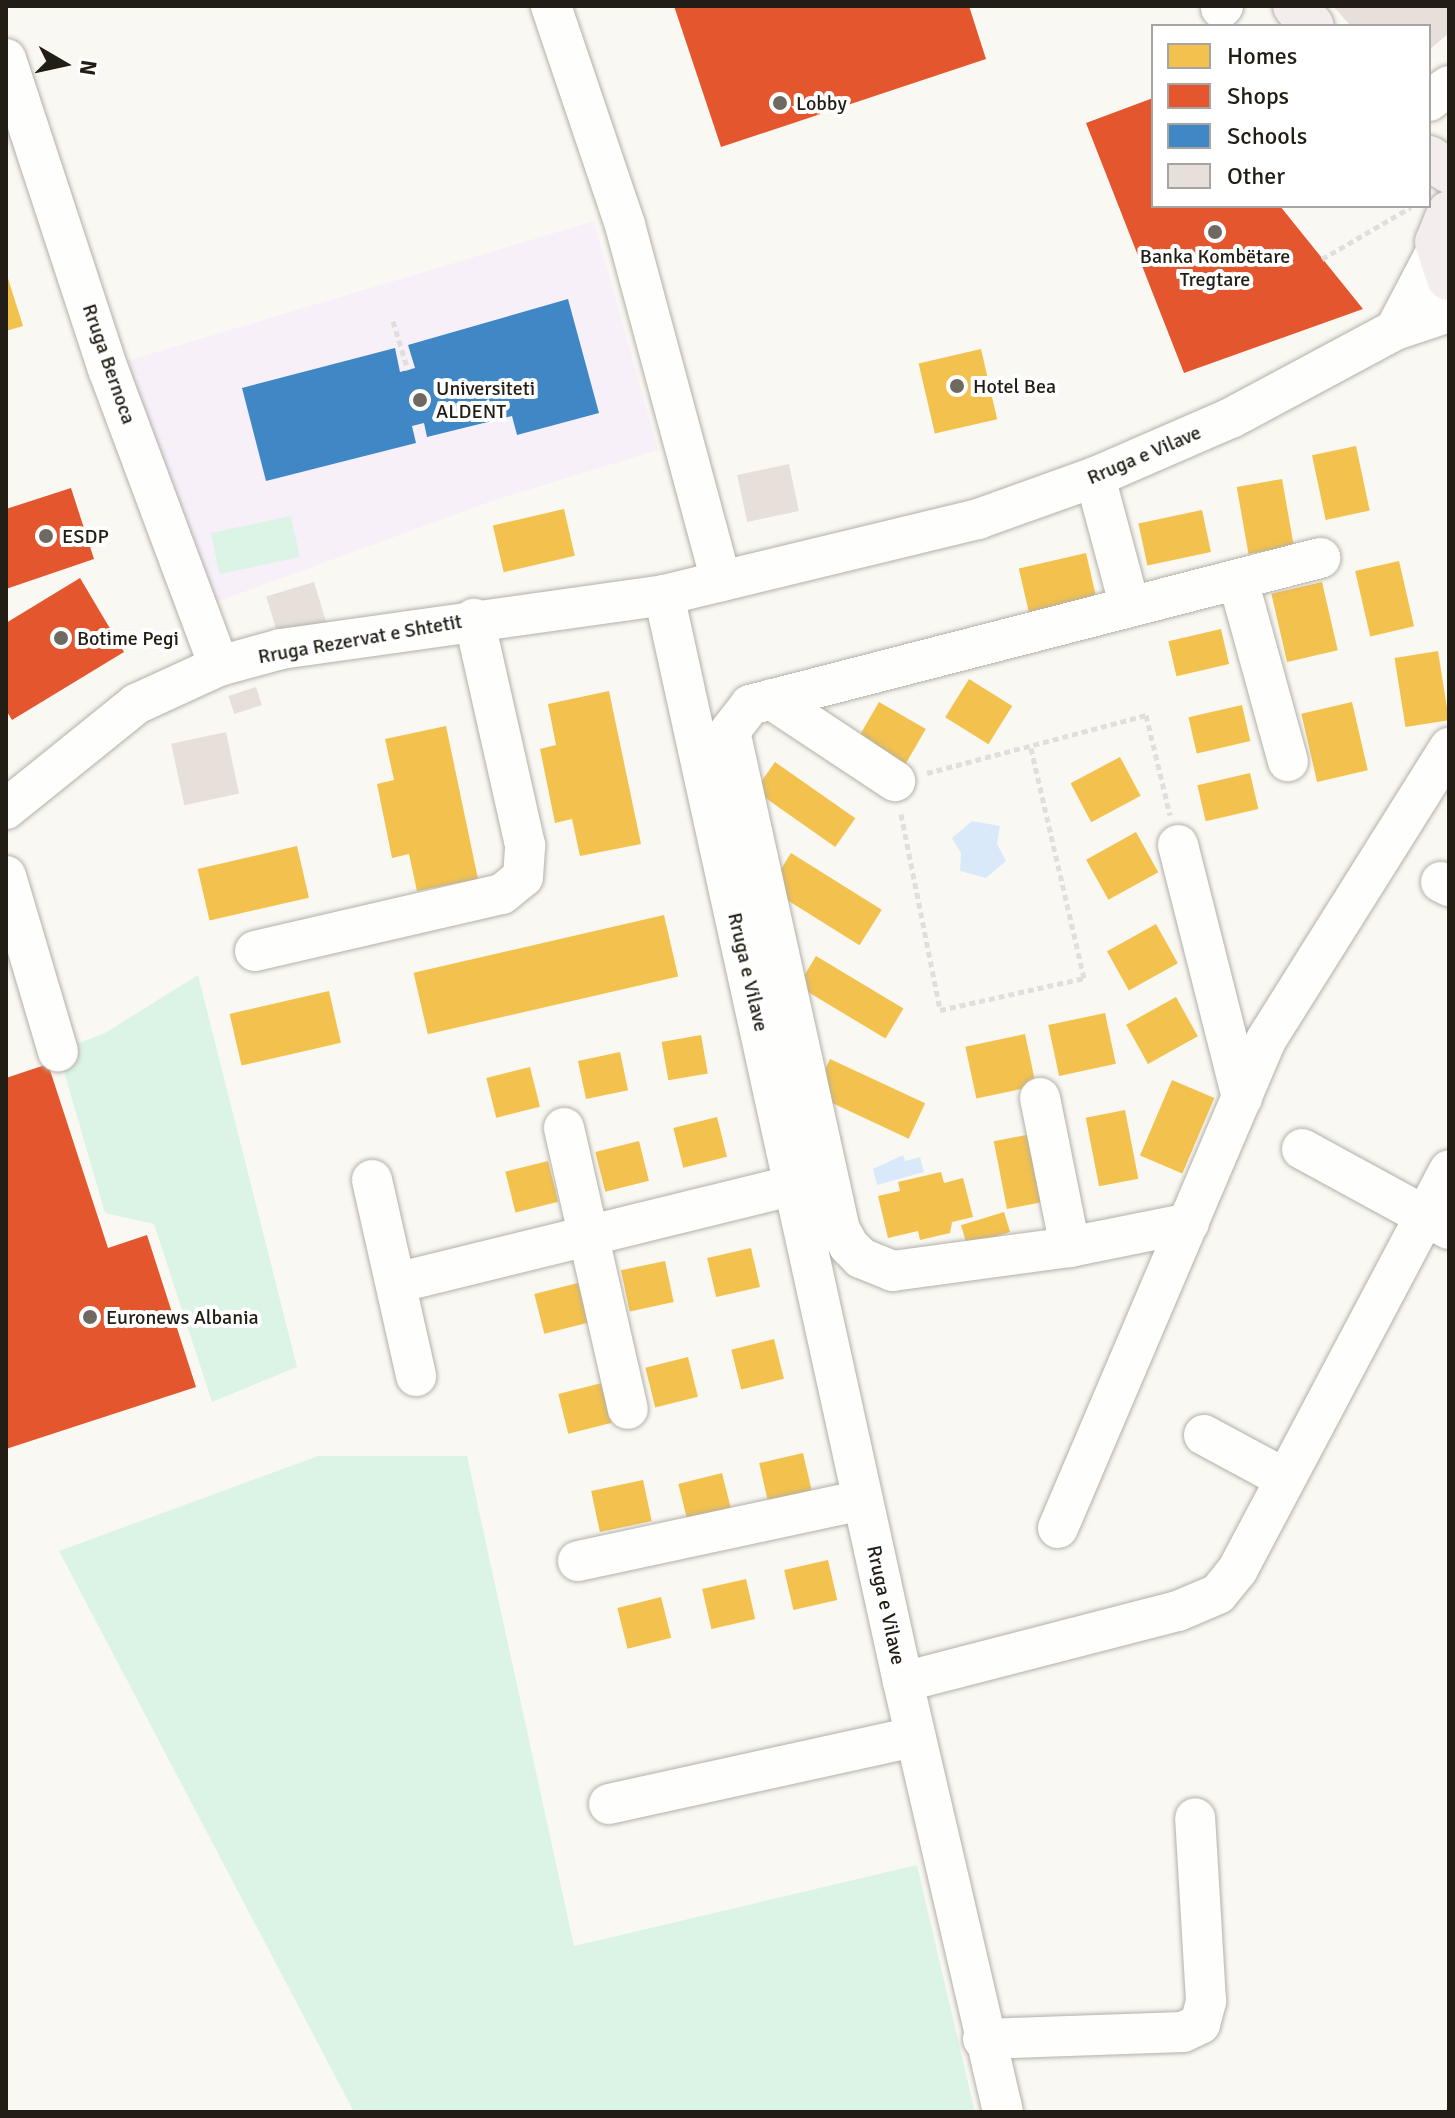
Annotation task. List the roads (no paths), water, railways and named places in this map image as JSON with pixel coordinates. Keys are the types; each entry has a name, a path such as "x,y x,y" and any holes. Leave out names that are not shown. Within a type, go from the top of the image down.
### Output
{"main road":[{"path":"1295,6 1310,24"},
{"path":"1431,159 1449,171"}],"street":[{"path":"551,6 625,225 721,581"},
{"name":"Rruga Bernoca","path":"6,59 108,369 219,666"},
{"path":"1431,100 1449,86"},
{"path":"1395,330 1436,231"},
{"name":"Rruga e Vilave","path":"1003,2112 983,2039 862,1500 664,595 978,519 1095,477 1273,397 1395,330 1449,312"},
{"path":"1095,477 1129,604"},
{"path":"1189,1223 1070,1247 893,1271 861,1258 840,1230 729,742 740,711 771,699 1129,604 1320,558"},
{"path":"1238,580 1288,761"},
{"name":"Rruga Rezervat e Shtetit","path":"6,809 136,704 219,666 281,649 474,619 664,595"},
{"path":"255,951 502,894 523,877 525,845 474,619"},
{"path":"771,699 895,781"},
{"path":"1058,1528 1275,1022 1449,748"},
{"path":"1178,845 1242,1098"},
{"path":"6,876 58,1051"},
{"path":"1040,1098 1070,1247"},
{"path":"564,1128 628,1409"},
{"path":"1302,1149 1436,1222"},
{"path":"903,1682 1205,1603 1228,1584 1284,1478 1436,1222 1449,1170"},
{"path":"372,1180 416,1376"},
{"path":"396,1283 795,1185"},
{"path":"813,1278 861,1258"},
{"path":"1204,1435 1284,1478"},
{"path":"578,1561 862,1500"},
{"path":"609,1804 915,1737"},
{"path":"983,2039 1183,2032 1200,2024 1206,2001 1195,1818"}],"water":[{"path":"972,821 1000,826 997,844 1006,861 986,878 960,871 961,853 952,838"},
{"path":"903,1155 905,1161 920,1157 924,1172 877,1185 873,1169"}],"place":[{"name":"Lobby","path":"780,103"},
{"name":"Banka Kombëtare Tregtare","path":"1215,232"},
{"name":"Hotel Bea","path":"957,386"},
{"name":"Universiteti ALDENT","path":"420,400"},
{"name":"ESDP","path":"46,536"},
{"name":"Botime Pegi","path":"61,638"},
{"name":"Euronews Albania","path":"90,1317"}]}
